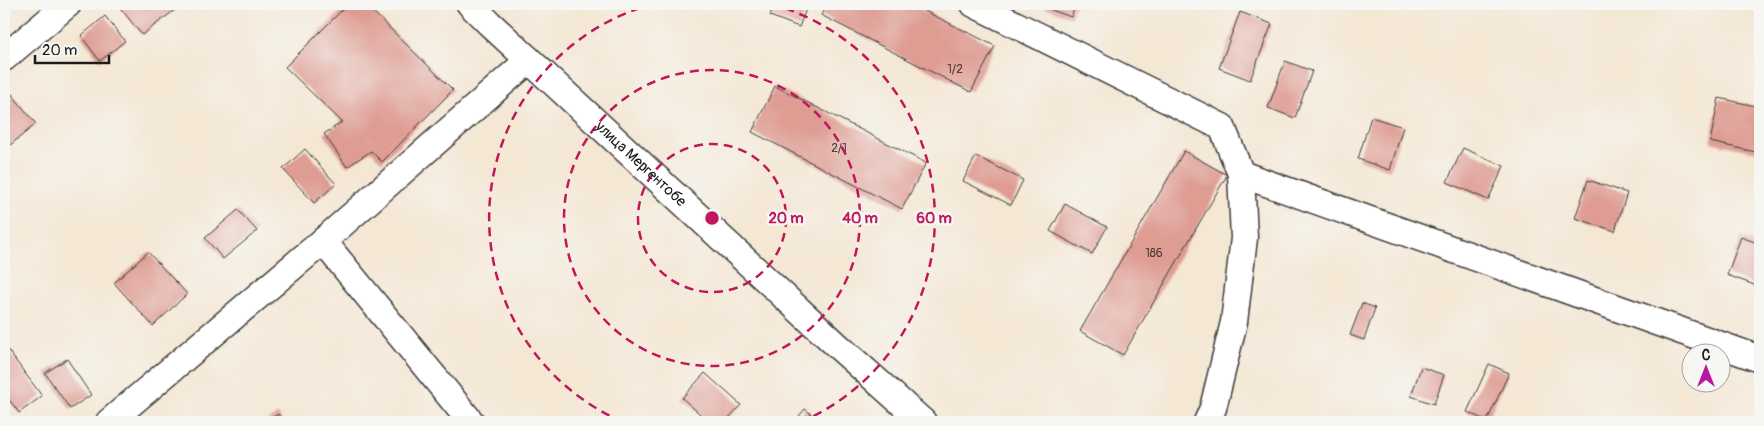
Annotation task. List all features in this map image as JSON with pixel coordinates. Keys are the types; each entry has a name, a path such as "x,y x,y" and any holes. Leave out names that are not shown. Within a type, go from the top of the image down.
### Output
{"street":[{"path":"4,58 68,4"},
{"name":"улица Мергентобе","path":"470,4 832,342 923,422"},
{"path":"974,4 1222,127 1241,174 1244,238 1234,322 1213,408 1207,422"},
{"path":"110,422 323,241 529,60"},
{"path":"1241,174 1760,359"},
{"path":"323,241 471,422"}],"building":[{"path":"117,4 178,4 180,6 142,35"},
{"path":"348,4 365,4 453,90 382,162 371,151 347,167 324,134 342,122 285,67"},
{"path":"774,4 808,4 799,27 770,16"},
{"path":"827,4 911,4 995,46 971,92 821,15"},
{"path":"1035,4 1076,4 1071,17"},
{"path":"1240,12 1272,24 1250,80 1219,68"},
{"path":"105,16 125,41 100,61 81,36"},
{"path":"1285,61 1312,71 1295,118 1268,108"},
{"path":"775,86 926,163 902,209 752,132"},
{"path":"11,93 36,124 4,150 4,99"},
{"path":"1719,98 1760,107 1760,153 1710,142"},
{"path":"1371,117 1403,127 1390,170 1358,159"},
{"path":"1463,148 1504,166 1488,200 1447,182"},
{"path":"305,149 336,184 314,203 283,169"},
{"path":"1184,151 1227,175 1123,355 1080,331"},
{"path":"976,156 1023,180 1011,205 963,181"},
{"path":"1588,180 1627,193 1615,231 1575,218"},
{"path":"1065,204 1107,227 1092,254 1050,231"},
{"path":"238,210 257,231 223,259 205,238"},
{"path":"1741,237 1760,244 1760,287 1727,275"},
{"path":"148,252 187,294 153,326 114,283"},
{"path":"1362,303 1375,308 1364,340 1350,335"},
{"path":"4,345 42,396 19,413 4,393"},
{"path":"67,359 91,395 70,409 45,373"},
{"path":"1489,364 1509,373 1487,421 1467,412"},
{"path":"1421,367 1444,375 1434,404 1411,396"},
{"path":"705,373 741,405 725,422 709,422 682,398"},
{"path":"805,409 821,422 794,422"},
{"path":"278,414 283,422 265,422"}]}
